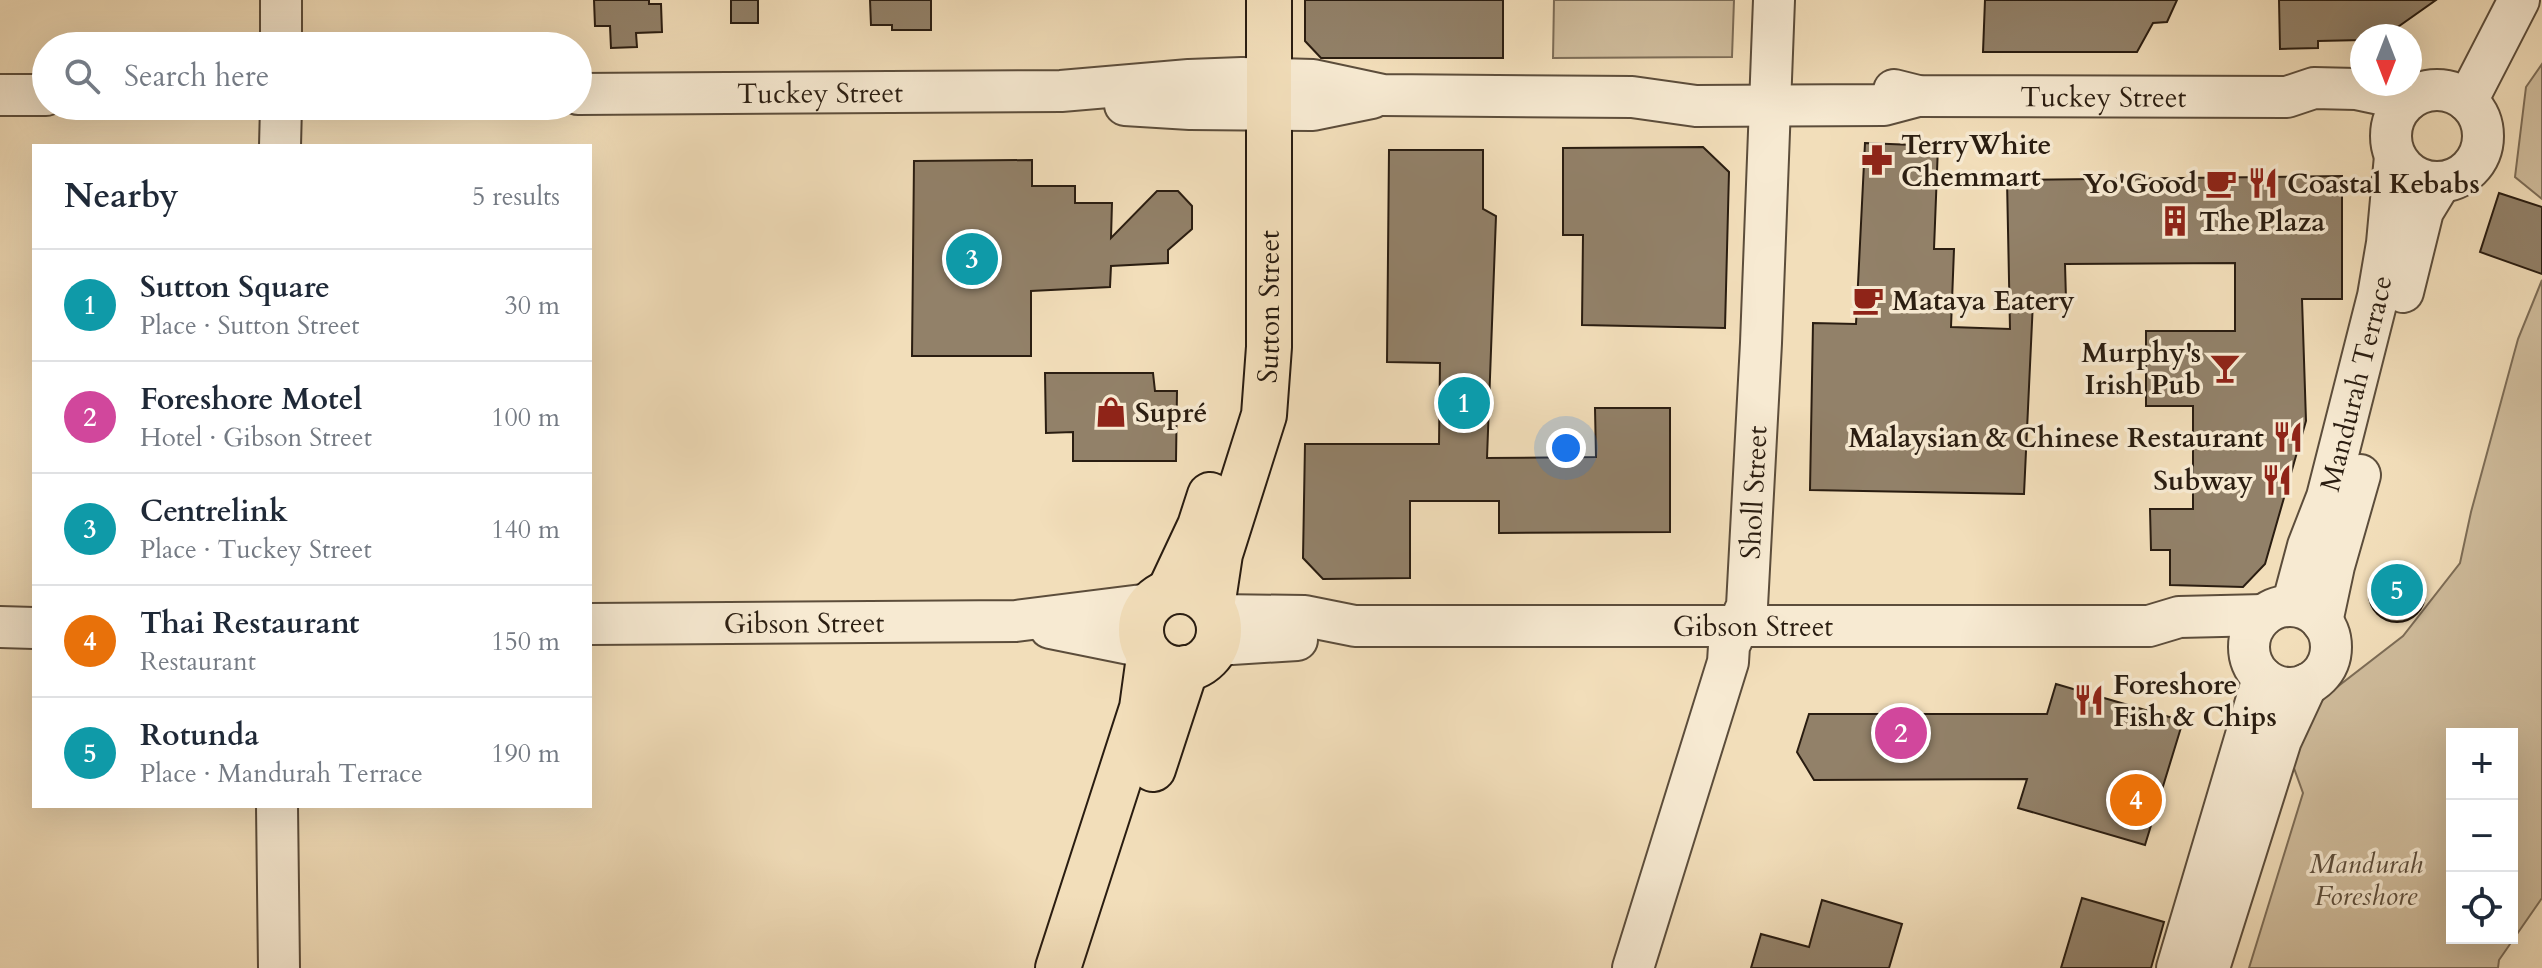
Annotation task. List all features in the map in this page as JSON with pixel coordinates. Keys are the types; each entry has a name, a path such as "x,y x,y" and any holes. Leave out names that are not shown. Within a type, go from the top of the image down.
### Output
{"main road":[{"name":"Sutton Street","path":"1088,968 1187,640 1220,554 1264,415 1269,347 1256,94 1242,0"},
{"name":"Sutton Street","path":"1187,640 1141,623 1160,598 1200,526 1240,395 1256,94 1269,0"},
{"path":"1160,598 1181,590 1193,593 1187,640"},
{"name":"Sutton Street","path":"1058,968 1142,708 1187,640"}],"street":[{"path":"281,0 281,32"},
{"name":"Sholl Street","path":"1633,968 1728,662 1729,646 1747,606 1774,0"},
{"path":"2467,101 2519,0"},
{"name":"Tuckey Street","path":"592,94 1061,91 1133,106 1256,94 1313,80 1383,95 1632,97 1696,106 1770,96 1884,105 1918,96 2287,97 2314,108 2344,112 2398,130"},
{"path":"2437,90 2453,93 2476,111 2484,137 2482,151 2466,174 2440,183 2425,181 2412,176 2398,130 2422,92 2437,90"},
{"path":"0,95 32,95"},
{"path":"280,144 281,120"},
{"name":"Mandurah Terrace","path":"2293,614 2308,546 2327,497 2378,296 2387,243 2398,130"},
{"name":"Mandurah Terrace","path":"2293,614 2334,566 2355,494 2423,211 2440,183"},
{"name":"Gibson Street","path":"1016,621 1160,598"},
{"path":"2177,968 2257,668 2250,634 2293,614 2328,633 2331,644 2325,668 2307,684 2285,687 2257,668"},
{"name":"Gibson Street","path":"592,624 1016,621 1187,640 1305,640 1355,626 2149,626 2179,617 2293,614"},
{"name":"Gibson Street","path":"2149,626 2178,639 2209,642 2257,668"},
{"path":"0,627 32,628"},
{"path":"2209,968 2281,740 2307,684"},
{"path":"277,808 279,968"}],"green space":[{"path":"1554,0 1734,0 1732,57 1553,58"},
{"path":"2542,64 2542,199 2515,177 2526,87"},
{"name":"Mandurah Foreshore","path":"2542,280 2542,898 2518,933 2518,728 2446,728 2446,944 2510,944 2499,960 2498,968 2249,968 2303,793 2287,749 2310,708 2403,636 2460,563 2518,339"}],"building":[{"path":"594,0 649,0 649,4 661,4 662,32 636,33 637,47 611,48 610,26 595,26"},
{"path":"731,0 758,0 758,23 731,23"},
{"path":"870,0 931,0 931,30 892,30 892,25 871,25"},
{"path":"1305,0 1503,0 1503,58 1321,58 1305,41"},
{"path":"1985,0 2177,0 2167,22 2153,23 2137,52 1983,52"},
{"path":"2279,0 2436,0 2402,24 2350,24 2350,40 2318,41 2318,48 2280,49"},
{"path":"1865,143 1938,146 1934,249 1954,249 1951,327 2010,329 2007,180 2342,176 2342,299 2302,299 2306,421 2265,564 2243,587 2170,585 2170,550 2151,550 2150,509 2193,509 2193,406 2146,406 2146,331 2235,331 2235,263 2065,264 2066,300 2033,301 2024,494 1810,490 1813,323 1856,324"},
{"path":"1703,147 1729,172 1725,328 1582,325 1583,235 1563,235 1563,148"},
{"path":"1389,150 1483,150 1483,209 1496,216 1487,458 1596,457 1595,408 1670,408 1670,532 1499,533 1499,501 1410,501 1410,578 1323,579 1303,558 1305,444 1439,444 1440,363 1387,362"},
{"path":"1032,160 1032,186 1075,186 1075,203 1112,203 1111,238 1157,191 1178,191 1192,206 1192,229 1168,250 1168,263 1111,266 1110,287 1031,291 1031,356 912,356 914,161"},
{"path":"2499,193 2542,207 2542,274 2480,252"},
{"name":"Supré","path":"1045,373 1153,373 1155,391 1177,391 1176,461 1073,461 1073,432 1046,433"},
{"path":"2397,566 2417,574 2425,594 2417,614 2397,622 2377,614 2369,594 2377,574"},
{"path":"2056,684 2183,721 2145,845 2018,808 2027,779 1814,780 1797,752 1809,714 2047,714"},
{"path":"2082,898 2164,922 2151,968 2061,968"},
{"path":"1822,900 1902,924 1889,968 1751,968 1761,934 1809,947"}],"place":[{"name":"TerryWhite Chemmart","path":"1877,160"},
{"name":"Yo'Good","path":"2221,183"},
{"name":"Coastal Kebabs","path":"2263,183"},
{"name":"The Plaza","path":"2175,221"},
{"name":"Centrelink","path":"972,259"},
{"name":"Mataya Eatery","path":"1868,300"},
{"name":"Murphy's Irish Pub","path":"2225,368"},
{"name":"Sutton Square","path":"1464,403"},
{"name":"Supré","path":"1111,412"},
{"name":"Malaysian & Chinese Restaurant","path":"2288,437"},
{"name":"Subway","path":"2277,480"},
{"name":"Rotunda","path":"2397,590"},
{"name":"Foreshore Fish & Chips","path":"2089,700"},
{"name":"Foreshore Motel","path":"1901,733"},
{"name":"Thai Restaurant","path":"2136,800"}]}
